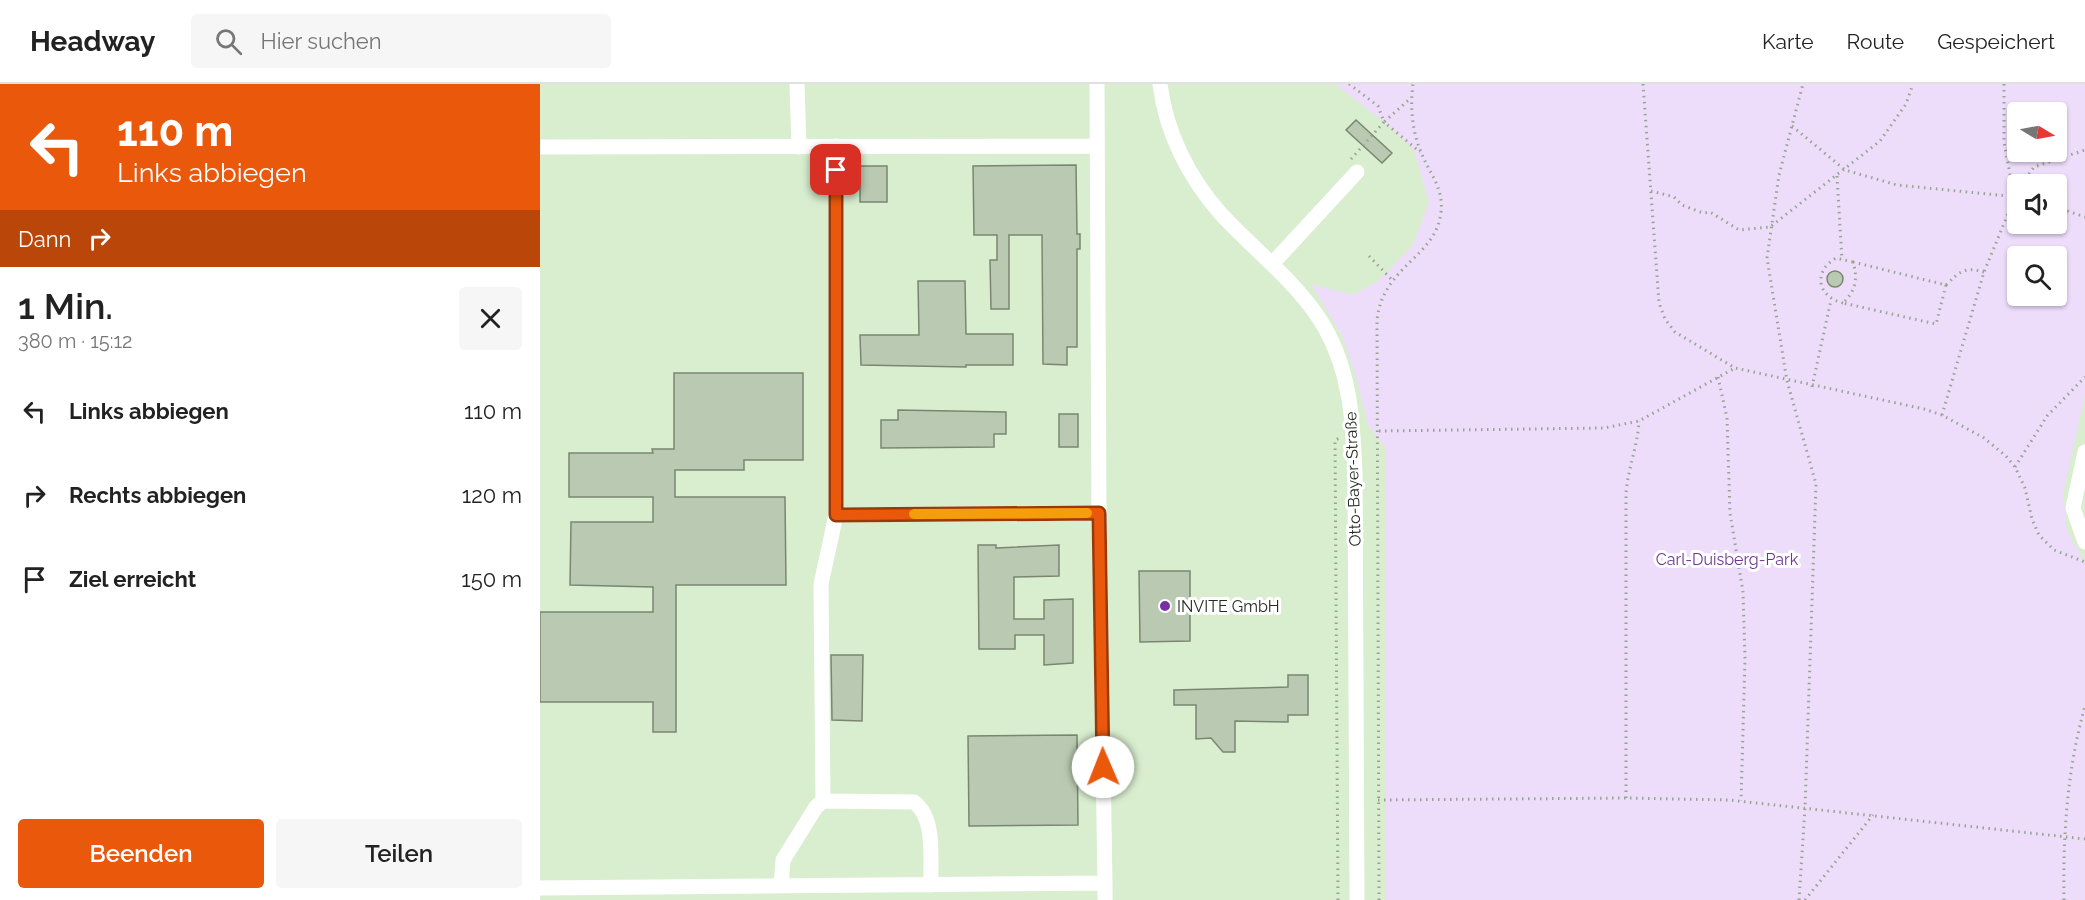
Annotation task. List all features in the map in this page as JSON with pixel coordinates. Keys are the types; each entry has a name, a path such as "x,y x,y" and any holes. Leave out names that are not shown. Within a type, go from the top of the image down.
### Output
{"street":[{"path":"797,84 799,147"},
{"path":"1097,84 1099,513 1105,900"},
{"name":"Otto-Bayer-Straße","path":"1160,84 1172,132 1198,185 1223,215 1272,264 1314,311 1335,348 1348,389 1353,432 1357,900"},
{"path":"823,801 820,584 836,515 836,146"},
{"path":"540,147 1096,146"},
{"path":"1272,264 1353,167"},
{"path":"2085,452 2073,508 2085,542"},
{"path":"836,515 1099,513"},
{"path":"781,886 783,860 816,807 823,801 914,802 923,808 928,823 931,885"},
{"path":"540,888 1105,883"}],"path":[{"path":"1349,84 1377,106 1384,122 1421,152"},
{"path":"1379,900 1377,320 1381,298 1392,280 1431,239 1440,220 1442,200 1440,190 1421,152 1412,114 1413,84"},
{"path":"1643,84 1658,294 1665,319 1681,337 1735,368 1812,387 1924,410 1942,416 1996,446 2015,467 2025,488 2032,519 2039,535 2054,550 2085,562"},
{"path":"1799,900 1805,808 1815,484 1787,381 1767,258 1779,176 1803,84"},
{"path":"1651,190 1674,197 1682,205 1710,212 1739,230 1770,227 1880,141 1906,104 1913,84"},
{"path":"2004,84 2004,142 2011,174"},
{"path":"1353,167 1384,122 1411,98"},
{"path":"1792,126 1845,170 1897,185 2007,196"},
{"path":"2029,174 2034,167 2085,150"},
{"path":"1837,176 1842,260"},
{"path":"2067,211 2085,217"},
{"path":"1942,416 1984,272 2007,216"},
{"path":"1369,256 1392,280"},
{"path":"1946,285 1836,258 1827,263 1822,271 1821,282 1824,292 1831,300 1936,324 1946,285 1961,270 1972,268 1984,272"},
{"path":"1843,303 1856,284 1857,275 1853,262"},
{"path":"1812,387 1831,300"},
{"path":"1379,430 1604,428 1639,421 1735,368"},
{"path":"1718,377 1727,418 1730,513 1743,592 1741,801"},
{"path":"2015,467 2047,416 2085,377"},
{"path":"1626,798 1626,493 1628,474 1639,435 1639,421"},
{"path":"1338,900 1335,440 1353,432"},
{"path":"2064,900 2063,836 2076,736 2085,706"},
{"path":"1378,800 1626,798 1741,801 2085,839"},
{"path":"1805,900 1873,815"}],"shaded area":[{"path":"540,84 2085,84 2085,900 540,900"}],"green space":[{"name":"Carl-Duisberg-Park","path":"1335,84 2085,84 2085,395 2063,494 2067,530 2085,563 2085,900 1386,900 1385,447 1368,425 1356,377 1342,336 1311,284 1353,295 1378,281 1413,245 1429,202 1414,150 1384,122"}],"building":[{"path":"1356,120 1392,153 1382,163 1346,130"},
{"path":"1076,165 1077,234 1080,234 1080,249 1077,249 1077,347 1067,347 1067,365 1043,364 1042,235 1009,235 1009,309 991,309 990,260 997,260 997,235 974,235 973,166"},
{"path":"860,166 887,166 887,202 860,202"},
{"path":"1835,271 1841,273 1843,279 1841,285 1835,287 1829,285 1827,279 1829,273"},
{"path":"918,281 965,281 966,334 1013,334 1013,365 966,365 966,367 861,365 860,335 919,335"},
{"path":"674,373 803,373 803,460 744,460 744,470 675,470 675,497 785,497 786,585 676,585 676,732 653,732 653,702 540,702 540,612 653,612 653,587 570,585 571,522 653,522 653,497 569,497 569,453 653,453 652,449 674,449"},
{"path":"898,410 1006,412 1006,434 994,434 994,447 881,448 881,420 898,420"},
{"path":"1059,414 1078,414 1078,447 1059,447"},
{"path":"978,545 996,545 996,548 1059,545 1059,576 1014,577 1014,619 1044,619 1044,600 1073,599 1073,663 1044,665 1044,635 1015,635 1015,649 979,649"},
{"name":"INVITE GmbH","path":"1139,571 1190,571 1190,641 1140,642"},
{"path":"831,655 863,655 862,721 832,720"},
{"path":"1288,675 1308,675 1308,715 1288,715 1288,722 1235,721 1235,752 1223,752 1211,738 1196,739 1196,705 1174,705 1174,690 1288,687"},
{"path":"1077,735 1078,825 969,826 968,736"}],"slow traffic":[{"path":"914,514 1087,513"}],"place":[{"name":"INVITE GmbH","path":"1165,606"}],"route":[{"path":"836,170 836,515 1099,513 1103,767"}]}
